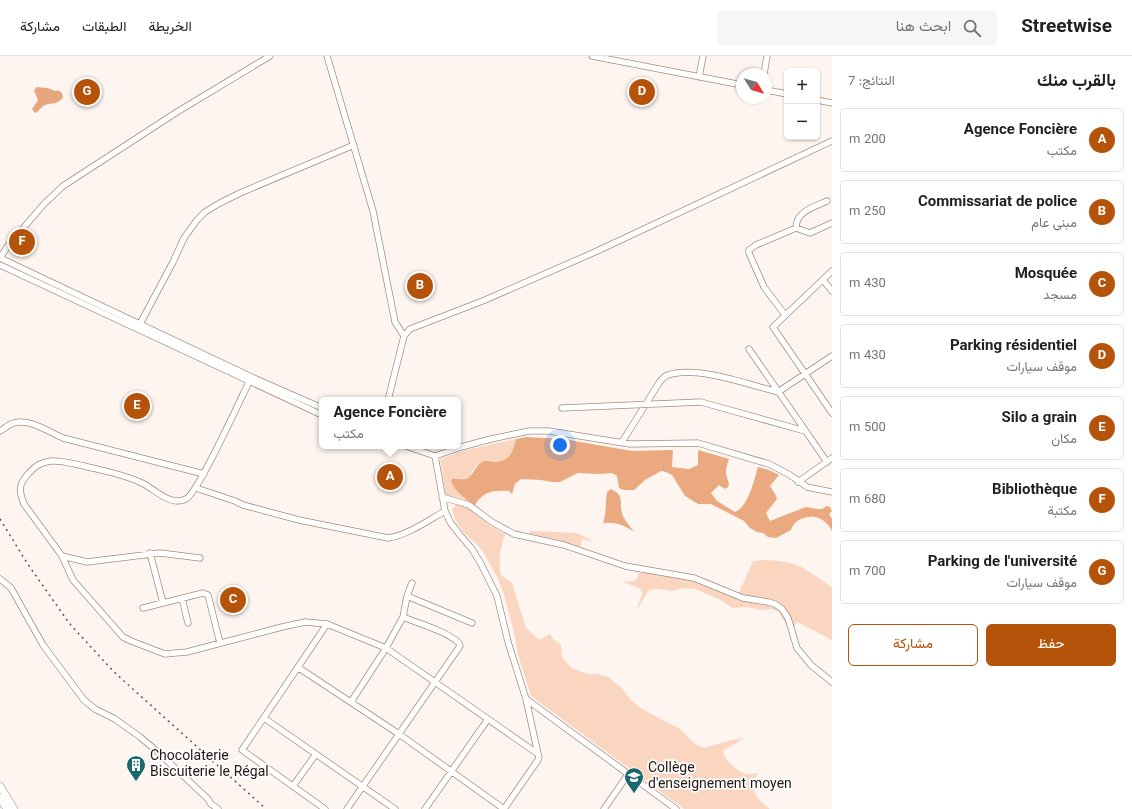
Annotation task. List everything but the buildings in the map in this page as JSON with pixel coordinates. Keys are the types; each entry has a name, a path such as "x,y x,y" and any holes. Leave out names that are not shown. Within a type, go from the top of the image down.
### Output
{"main road":[{"path":"0,786 14,809"},
{"path":"0,798 7,809"}],"street":[{"path":"270,56 177,112 63,186 44,204 7,247 0,258 256,379 319,407"},
{"path":"327,56 373,211 395,322 404,336"},
{"path":"592,56 736,84"},
{"path":"699,77 703,56"},
{"path":"765,68 767,56"},
{"path":"772,91 784,93"},
{"path":"820,101 832,103"},
{"path":"389,397 404,336 410,330 486,300 582,258 832,141"},
{"path":"140,324 174,262 184,238 196,220 205,212 240,193 354,145"},
{"path":"796,228 797,220 802,213 827,201"},
{"path":"785,315 764,287 749,250 756,245 796,228 810,233 832,223"},
{"path":"0,265 319,414"},
{"path":"832,271 773,327 832,413"},
{"path":"823,280 832,291"},
{"path":"749,349 805,431 829,460 798,482"},
{"path":"622,442 663,377 684,373 702,373 778,392 832,356"},
{"path":"249,382 204,474 196,488 185,500 175,501 169,499 142,483 118,474 73,463 53,460 35,466 24,478 21,484 20,494 24,504 62,556 73,580 123,637 132,642 165,654 187,652 220,642 305,622 328,624 386,648 538,754"},
{"path":"562,408 701,402 805,431"},
{"path":"0,431 13,423 31,423 63,438 204,474"},
{"path":"461,447 529,431 549,431 638,444 679,442 698,443 769,464 790,475 807,487 832,492"},
{"path":"415,449 435,456 454,449"},
{"path":"299,668 399,734 504,809 540,757 538,754 526,699 508,642 497,596 491,582 472,549 450,522 445,511 435,456"},
{"path":"196,488 243,505 299,520 388,538 408,532 445,511"},
{"path":"442,497 469,505 492,522 514,534 564,545 625,566 694,578 743,598 775,604 782,609 788,618 797,648 812,665 832,682"},
{"path":"62,556 87,562 150,553 200,558"},
{"path":"150,553 163,603"},
{"path":"0,579 11,588 42,645 84,700 95,709 115,719 140,737 174,766 208,799 211,804 218,809"},
{"path":"351,702 386,648 403,617 406,596 412,583"},
{"path":"143,608 202,593 208,595 220,642"},
{"path":"406,596 472,623"},
{"path":"182,598 188,623"},
{"path":"346,809 460,646 459,643 445,634 403,617"},
{"path":"325,809 242,750 328,624"},
{"path":"526,699 629,773 676,809"},
{"path":"264,718 395,809"},
{"path":"425,809 488,719"},
{"path":"293,786 316,754"},
{"path":"604,809 629,773"}],"shaded area":[{"path":"37,87 56,91 58,90 62,93 63,98 56,103 45,105 35,113 32,109 38,100 34,90"},
{"path":"526,437 563,439 632,451 673,450 672,467 689,469 698,465 698,450 729,459 726,470 729,485 728,487 725,489 719,485 711,493 717,501 735,512 740,509 747,499 758,467 769,470 779,475 770,486 777,499 766,513 770,521 806,507 822,509 827,506 830,507 832,511 829,514 832,519 832,531 828,525 817,517 806,517 797,521 791,530 776,538 768,537 763,533 757,532 750,528 744,521 711,504 698,504 685,496 672,475 661,471 645,480 634,490 624,490 619,488 617,476 612,473 578,473 560,482 521,479 515,484 512,494 509,491 489,492 478,500 475,505 455,489 451,481 452,479 467,478 482,462 504,460 512,452 516,439"},
{"path":"516,439 512,452 504,460 481,463 473,470 468,478 455,478 460,495 475,505 461,498 446,495 440,459 466,450"},
{"path":"611,489 620,497 623,516 634,532 620,524 603,523 607,492"},
{"path":"458,503 467,507 490,526 505,534 500,553 500,574 512,583 526,628 539,640 550,634 553,639 561,645 562,658 572,668 588,674 598,674 608,677 620,686 631,700 640,708 680,729 695,744 704,748 731,740 744,738 723,751 724,754 732,765 742,773 759,773 753,783 753,788 757,797 770,809 684,809 531,696 518,655 514,632 504,595 498,579 485,555 477,544 464,533 455,520 452,510"},
{"path":"529,532 576,533 593,542 582,539 580,547 555,539 529,534"},
{"path":"762,560 791,563 807,570 832,587 832,640 797,622 793,629 788,628 779,612 771,609 760,610 748,607 732,608 721,600 695,589 683,588 672,591 657,589 649,590 636,611 642,594 641,589 623,582 634,581 638,578 638,573 654,569 691,574 707,579 739,593 753,561"}],"railway":[{"path":"0,519 27,563 69,623 114,672 266,809"}],"place":[{"name":"Parking de l'université","path":"87,92"},
{"name":"Parking résidentiel","path":"642,92"},
{"name":"Bibliothèque","path":"22,242"},
{"name":"Commissariat de police","path":"420,286"},
{"name":"Silo a grain","path":"137,406"},
{"name":"Agence Foncière","path":"390,477"},
{"name":"Mosquée","path":"233,600"},
{"name":"Chocolaterie Biscuiterie le Régal","path":"136,782"},
{"name":"Collège d'enseignement moyen","path":"634,794"}]}
